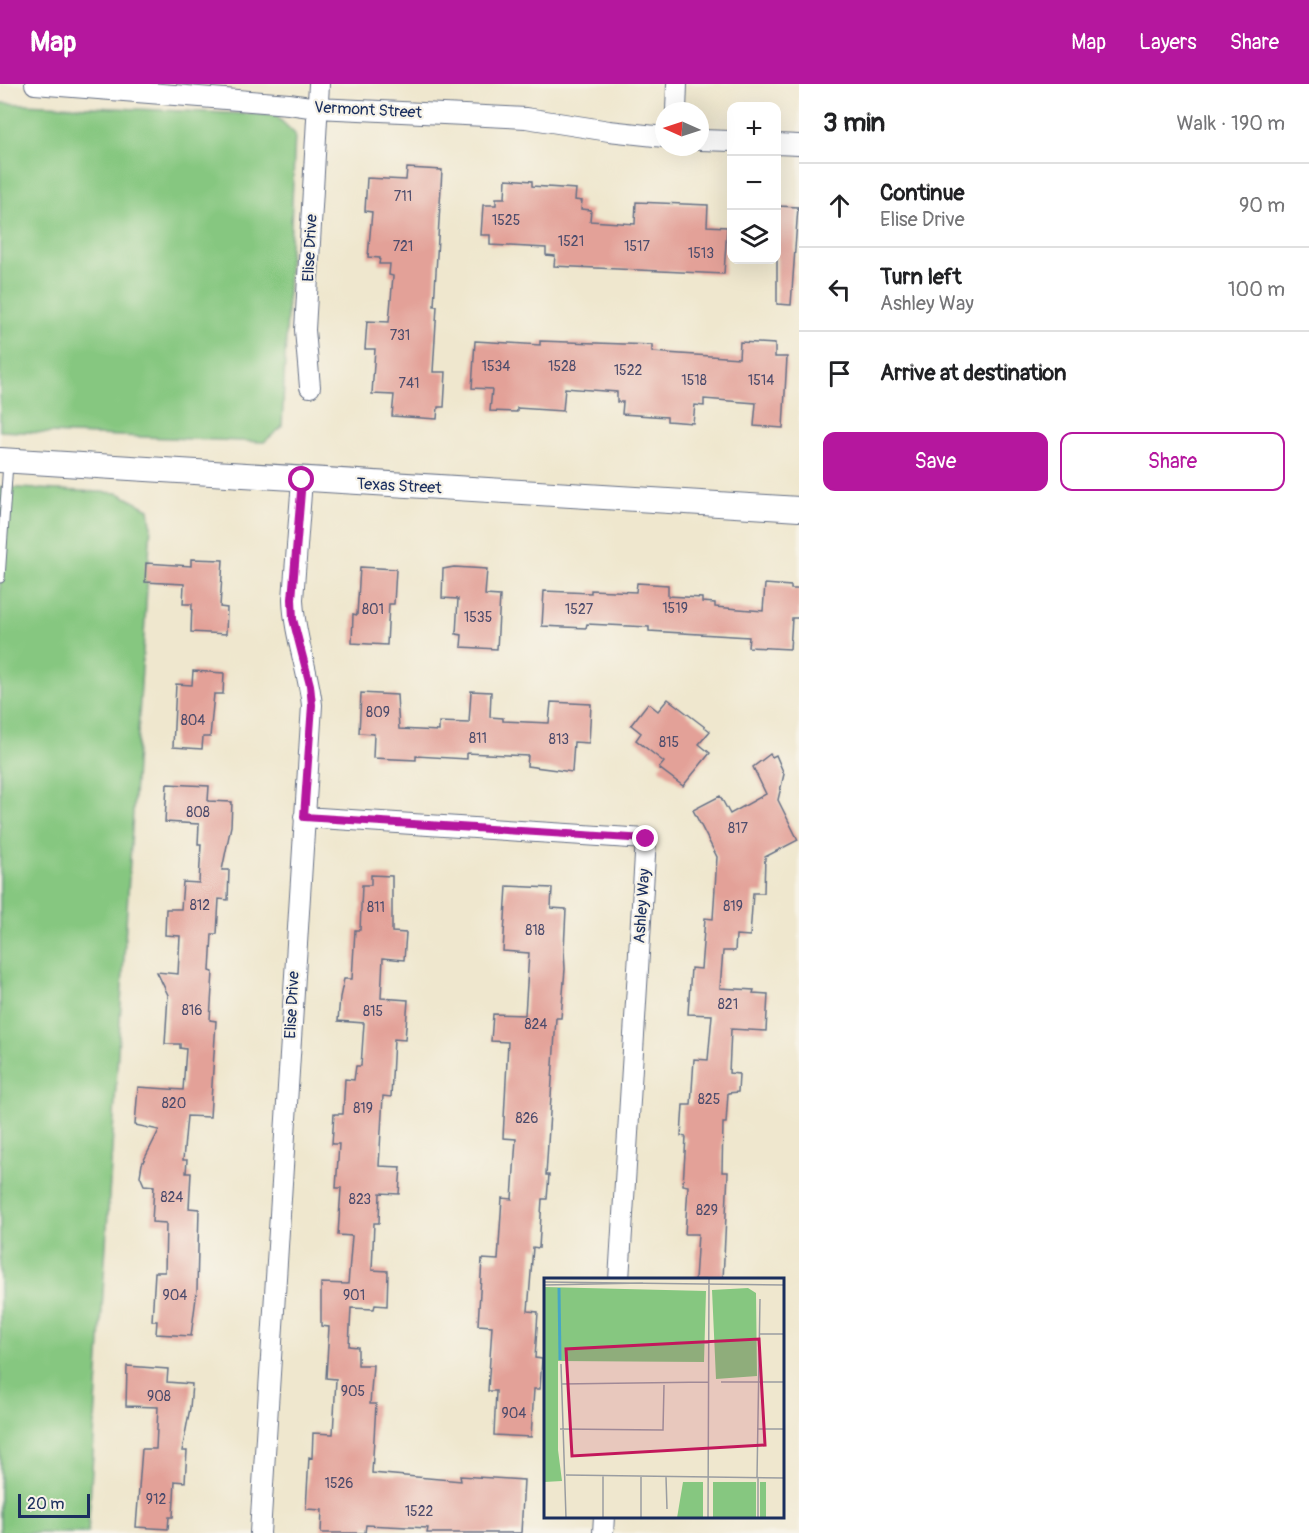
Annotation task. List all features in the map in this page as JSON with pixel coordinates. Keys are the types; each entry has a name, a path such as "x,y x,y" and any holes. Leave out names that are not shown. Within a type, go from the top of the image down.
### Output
{"street":[{"name":"Vermont Street","path":"35,84 317,108 526,118 655,136"},
{"name":"Elise Drive","path":"310,387 305,330 319,84"},
{"path":"676,102 677,84"},
{"path":"709,140 727,141"},
{"path":"781,144 799,145"},
{"name":"Texas Street","path":"4,460 799,509"},
{"name":"Elise Drive","path":"260,1533 312,705 310,685 293,619 292,599 302,480"},
{"name":"Ashley Way","path":"304,817 646,839 619,1278"},
{"path":"603,1533 604,1518"}],"lane":[{"path":"0,578 4,460"}],"green space":[{"path":"0,103 275,115 295,134 282,427 264,442 0,431"},
{"path":"0,487 118,493 149,509 151,524 88,1533 0,1533"}],"building":[{"path":"407,168 442,170 434,306 437,306 433,372 446,372 444,407 438,407 437,419 392,416 394,395 372,394 375,349 365,349 367,321 389,322 393,276 389,275 390,264 379,264 380,258 368,257 372,212 365,211 367,178 406,180"},
{"path":"506,179 532,181 532,186 576,189 575,200 582,201 581,209 591,210 590,221 635,224 636,202 708,205 707,226 727,227 724,274 554,266 555,256 546,255 546,248 490,245 490,235 481,235 483,205 496,205 496,198 505,198"},
{"path":"781,206 798,207 791,305 777,304 777,264 781,264"},
{"path":"475,341 540,345 540,341 652,345 652,352 739,358 740,342 775,344 775,357 787,357 783,428 754,426 756,403 704,399 704,406 695,405 693,423 667,421 667,417 622,414 623,402 617,402 617,392 565,388 563,411 517,408 517,412 490,411 492,389 472,388"},
{"path":"191,559 223,560 220,607 227,608 226,634 191,632 192,604 183,604 184,584 145,582 146,563 191,566"},
{"path":"360,567 396,569 394,604 389,604 387,645 352,643 353,614 357,615"},
{"path":"454,567 487,569 485,595 500,596 497,649 461,647 462,635 456,634 458,599 442,598 443,569"},
{"path":"637,583 668,585 668,596 702,598 702,602 715,603 715,607 763,611 765,584 791,586 791,589 799,589 799,618 792,618 790,649 748,647 749,637 649,631 649,627 587,624 586,628 542,626 544,591 636,592"},
{"path":"193,671 224,673 223,694 214,694 210,737 203,737 202,749 173,747 176,684 192,685"},
{"path":"471,691 491,692 490,717 503,718 503,721 549,723 551,702 591,704 589,743 574,742 572,772 527,766 528,756 467,753 467,759 416,756 416,760 373,758 374,734 359,733 361,693 397,695 399,729 439,731 439,722 469,723"},
{"path":"668,699 710,731 699,744 710,753 683,786 659,768 664,762 636,740 641,733 631,725 648,703 658,711"},
{"path":"770,754 772,757 776,755 784,774 778,800 798,840 765,857 764,893 753,893 750,936 736,935 735,951 723,951 720,988 754,990 753,993 768,994 766,1031 731,1029 729,1073 739,1074 738,1092 728,1093 726,1123 723,1123 722,1172 728,1172 723,1278 695,1278 698,1234 685,1234 688,1186 683,1185 686,1137 681,1136 683,1105 691,1105 694,1059 708,1060 712,1015 688,1014 691,968 701,969 705,918 713,919 717,857 693,810 720,796 730,814 766,794 753,767"},
{"path":"167,784 209,786 208,801 232,802 231,826 222,870 229,870 228,900 219,899 217,934 212,934 210,971 213,972 210,1020 216,1021 210,1117 187,1116 183,1160 187,1160 186,1173 191,1173 189,1208 199,1209 197,1290 191,1336 156,1334 157,1321 152,1321 155,1272 165,1272 166,1223 152,1222 154,1186 144,1185 140,1176 142,1164 159,1130 135,1125 138,1087 183,1090 186,1049 180,1048 180,1044 165,1044 168,995 157,972 178,974 180,936 165,935 166,909 181,909 183,882 199,883 201,844 198,844 199,824 165,822"},
{"path":"371,875 392,876 392,932 406,933 404,960 383,958 381,998 408,1000 405,1040 394,1039 391,1097 383,1096 379,1166 401,1167 399,1194 380,1193 379,1223 374,1223 372,1270 388,1271 387,1306 375,1305 374,1309 351,1308 349,1346 358,1347 358,1365 373,1365 370,1404 376,1404 372,1473 461,1481 460,1476 524,1480 521,1533 427,1533 428,1528 366,1525 365,1533 321,1533 322,1510 306,1509 313,1433 333,1434 336,1379 326,1378 329,1327 321,1326 321,1283 348,1284 352,1236 338,1235 341,1188 336,1188 339,1144 332,1144 334,1114 343,1114 345,1079 354,1080 356,1066 361,1066 364,1023 338,1021 344,979 352,979 355,930 360,930 362,885 371,885"},
{"path":"507,886 552,888 551,908 566,909 565,969 561,1018 556,1018 546,1175 549,1175 547,1199 542,1199 539,1248 533,1247 528,1311 538,1312 535,1358 542,1359 540,1389 534,1389 531,1437 494,1435 496,1391 488,1391 492,1326 478,1325 482,1259 498,1260 502,1198 512,1199 516,1139 503,1138 508,1042 491,1041 493,1014 525,1015 529,953 503,951"},
{"path":"127,1366 168,1369 167,1382 192,1384 182,1451 187,1451 185,1482 175,1481 173,1517 169,1517 168,1529 136,1527 142,1449 156,1449 158,1407 126,1406"}],"route":[{"path":"302,480 292,599 293,619 310,685 312,705 304,817 646,839"}]}
